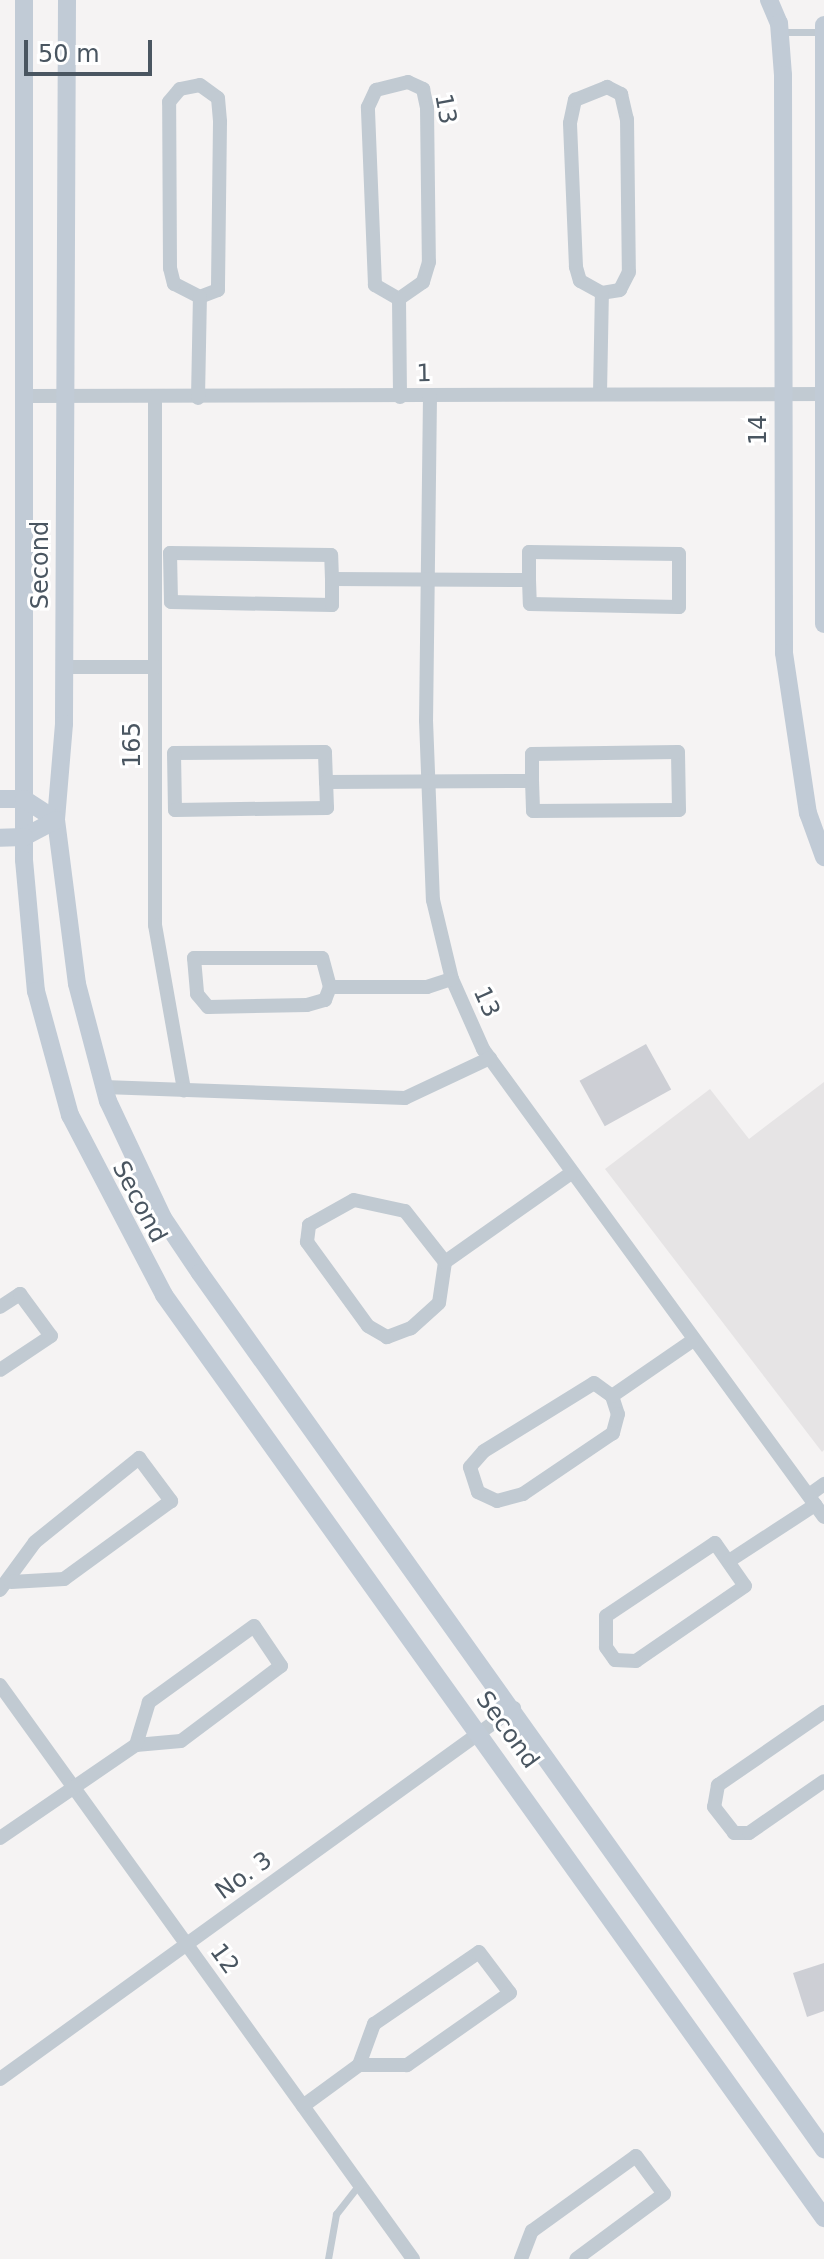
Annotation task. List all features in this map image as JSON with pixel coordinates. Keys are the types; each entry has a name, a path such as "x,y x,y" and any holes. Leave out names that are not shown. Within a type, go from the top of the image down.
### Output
{"street":[{"name":"Second","path":"24,0 24,837 34,976 51,1060 127,1236 824,2218"},
{"name":"Second","path":"67,0 65,667 56,820 77,984 104,1087 163,1218 200,1273 514,1708 824,2149"},
{"name":"14","path":"769,0 780,32 784,653 805,798 824,857"},
{"path":"822,28 824,624"},
{"name":"13","path":"408,82 423,89 427,108 429,262 423,282 399,299 375,285 368,107 376,90 408,82"},
{"path":"200,85 218,98 220,122 218,290 200,297 174,284 170,268 169,102 180,89 200,85"},
{"path":"607,87 621,94 627,119 629,272 620,290 602,293 580,281 576,267 570,123 575,100 607,87"},
{"path":"600,393 602,293"},
{"path":"198,398 200,297"},
{"path":"399,299 400,397"},
{"name":"1","path":"24,396 198,398 600,393 823,394"},
{"name":"13","path":"430,396 429,782 433,900 452,979 490,1058 692,1341 816,1506"},
{"name":"165","path":"155,397 155,925 184,1090"},
{"path":"529,552 679,554 679,607 530,604 529,580 529,552"},
{"path":"170,553 331,555 332,579 332,605 171,602 170,553"},
{"path":"332,579 529,580"},
{"path":"65,667 155,667"},
{"path":"325,752 326,782 327,808 175,810 174,753 325,752"},
{"path":"678,752 679,810 533,811 532,781 532,754 678,752"},
{"path":"326,782 532,781"},
{"path":"0,799 24,799 56,820 24,837 0,838"},
{"path":"194,958 322,958 330,987 325,1000 307,1005 208,1007 197,994 194,958"},
{"path":"330,987 427,987 452,979"},
{"path":"104,1087 405,1098 490,1058"},
{"path":"445,1262 405,1211 388,1202 343,1203 309,1225 307,1242 368,1326 387,1337 411,1328 439,1303 445,1262 571,1173"},
{"path":"0,1307 20,1294 51,1336 0,1370"},
{"path":"612,1396 692,1341"},
{"path":"594,1383 612,1396 618,1414 613,1433 523,1494 497,1501 478,1492 470,1467 484,1451 581,1385 594,1383"},
{"path":"139,1458 171,1501 64,1579 6,1586 35,1542 139,1458"},
{"path":"729,1561 816,1506 824,1484"},
{"path":"715,1543 729,1561 745,1586 636,1661 615,1660 606,1647 606,1616 715,1543"},
{"path":"0,1839 136,1745 181,1741 281,1666 254,1626 149,1702 136,1745"},
{"name":"12","path":"0,1685 413,2259"},
{"name":"No. 3","path":"0,2079 514,1708"},
{"path":"824,1712 718,1785 714,1807 734,1833 749,1833 824,1781"},
{"path":"303,2106 359,2065 374,2024 479,1952 510,1993 407,2065 359,2065"},
{"path":"521,2259 532,2231 636,2156 664,2194 576,2259"}],"lane":[{"path":"780,32 822,28"},
{"path":"328,2259 336,2214 359,2185"}],"shaded area":[{"path":"824,1082 822,1452 605,1169 710,1089 749,1139"}],"building":[{"path":"646,1044 671,1089 605,1126 580,1081"},
{"path":"824,1963 824,2011 807,2017 793,1973"}]}
